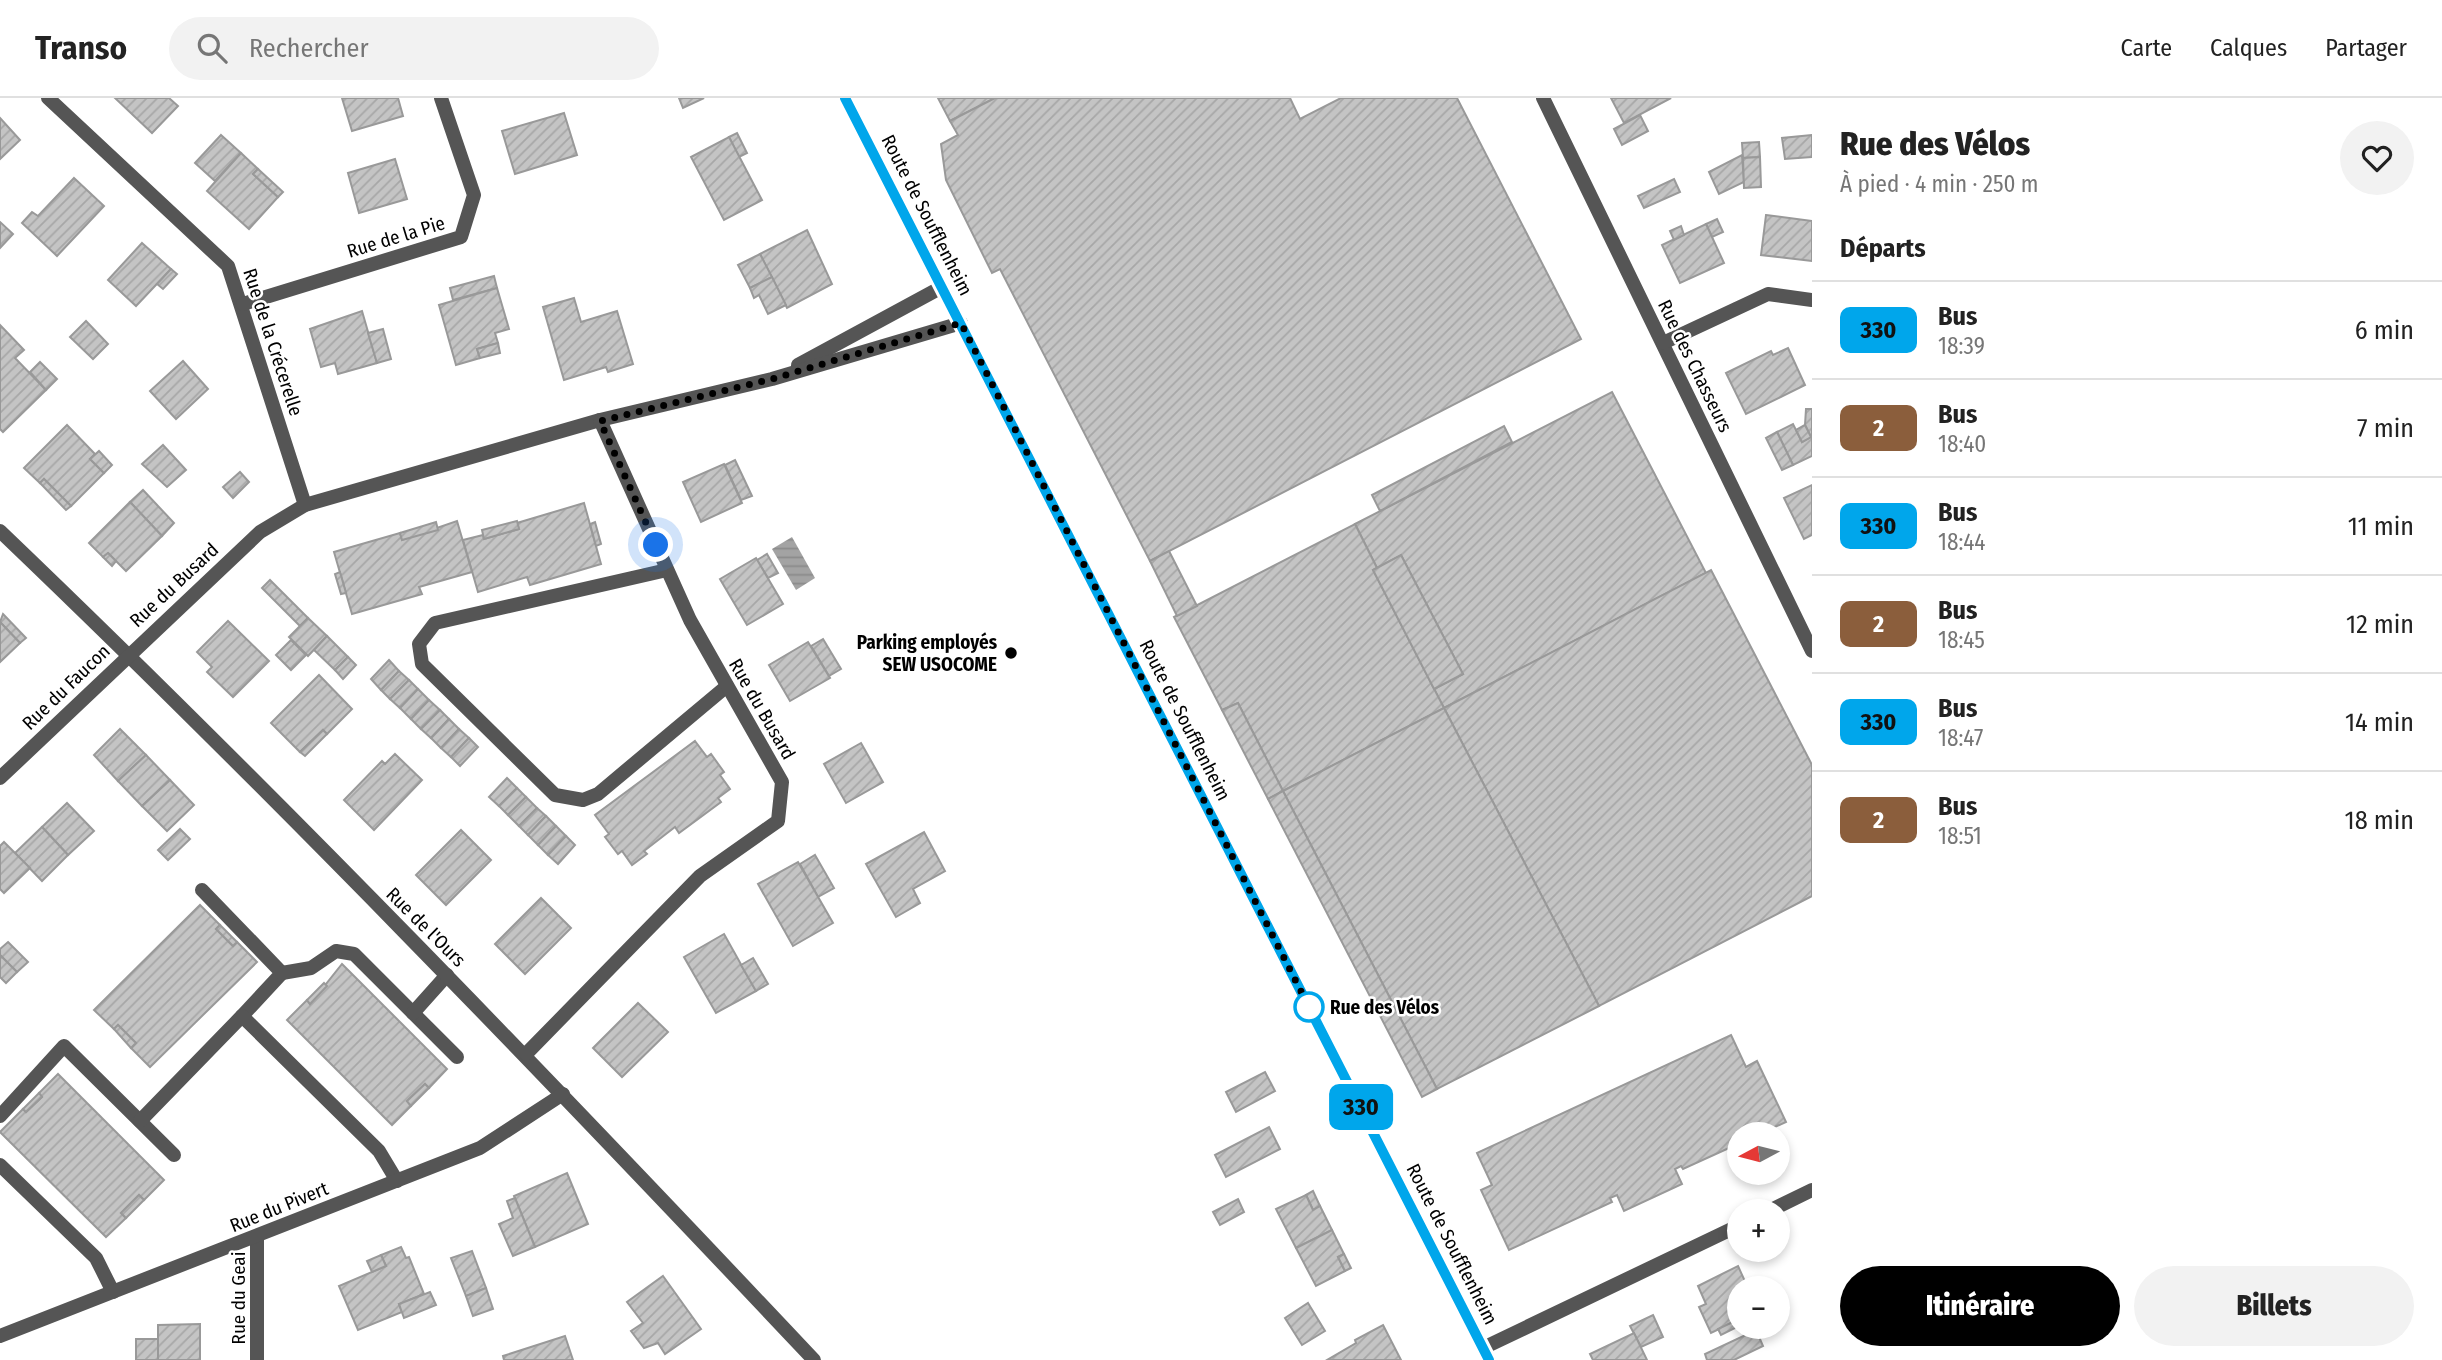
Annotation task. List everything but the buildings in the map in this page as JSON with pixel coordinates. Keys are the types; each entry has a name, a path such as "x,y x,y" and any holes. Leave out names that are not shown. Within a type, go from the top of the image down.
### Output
{"main road":[{"name":"Route de Soufflenheim","path":"845,98 1486,1354"}],"street":[{"name":"Rue de la Crécerelle","path":"48,98 228,266 243,304 305,505"},
{"name":"Rue de la Pie","path":"243,304 461,237 474,195 442,98"},
{"name":"Rue des Chasseurs","path":"1544,98 1812,651"},
{"name":"Rue du Busard","path":"772,379 942,287"},
{"path":"1663,343 1768,293 1812,300"},
{"name":"Rue du Busard","path":"129,654 260,532 305,505 600,421 772,379 961,323"},
{"name":"Rue du Busard","path":"526,1054 700,876 778,821 782,782 690,620 600,421"},
{"name":"Rue de l'Ours","path":"0,531 129,654 526,1054 814,1360"},
{"path":"667,570 435,623 419,644 422,664 555,795 583,800 598,794 727,686"},
{"name":"Rue du Faucon","path":"0,778 129,654"},
{"path":"202,890 282,973"},
{"path":"139,1121 282,973 311,968 336,951 354,954 457,1057"},
{"path":"413,1013 447,975"},
{"path":"242,1016 379,1151 397,1181"},
{"path":"0,1116 64,1046 174,1155"},
{"name":"Rue du Pivert","path":"0,1336 480,1147 563,1094"},
{"path":"0,1165 96,1258 113,1292"},
{"path":"1790,1201 1812,1191"},
{"path":"1486,1354 1727,1232"},
{"name":"Rue du Geai","path":"257,1237 257,1360"}],"shaded area":[{"path":"792,537 815,578 796,590 772,549"}],"bus line":[{"name":"330","path":"845,98 1489,1360"}],"place":[{"name":"Parking employés SEW USOCOME","path":"1011,653"},
{"name":"Rue des Vélos","path":"1309,1007"}],"route":[{"path":"656,545 600,421 772,379 961,323 1309,1007"}]}
